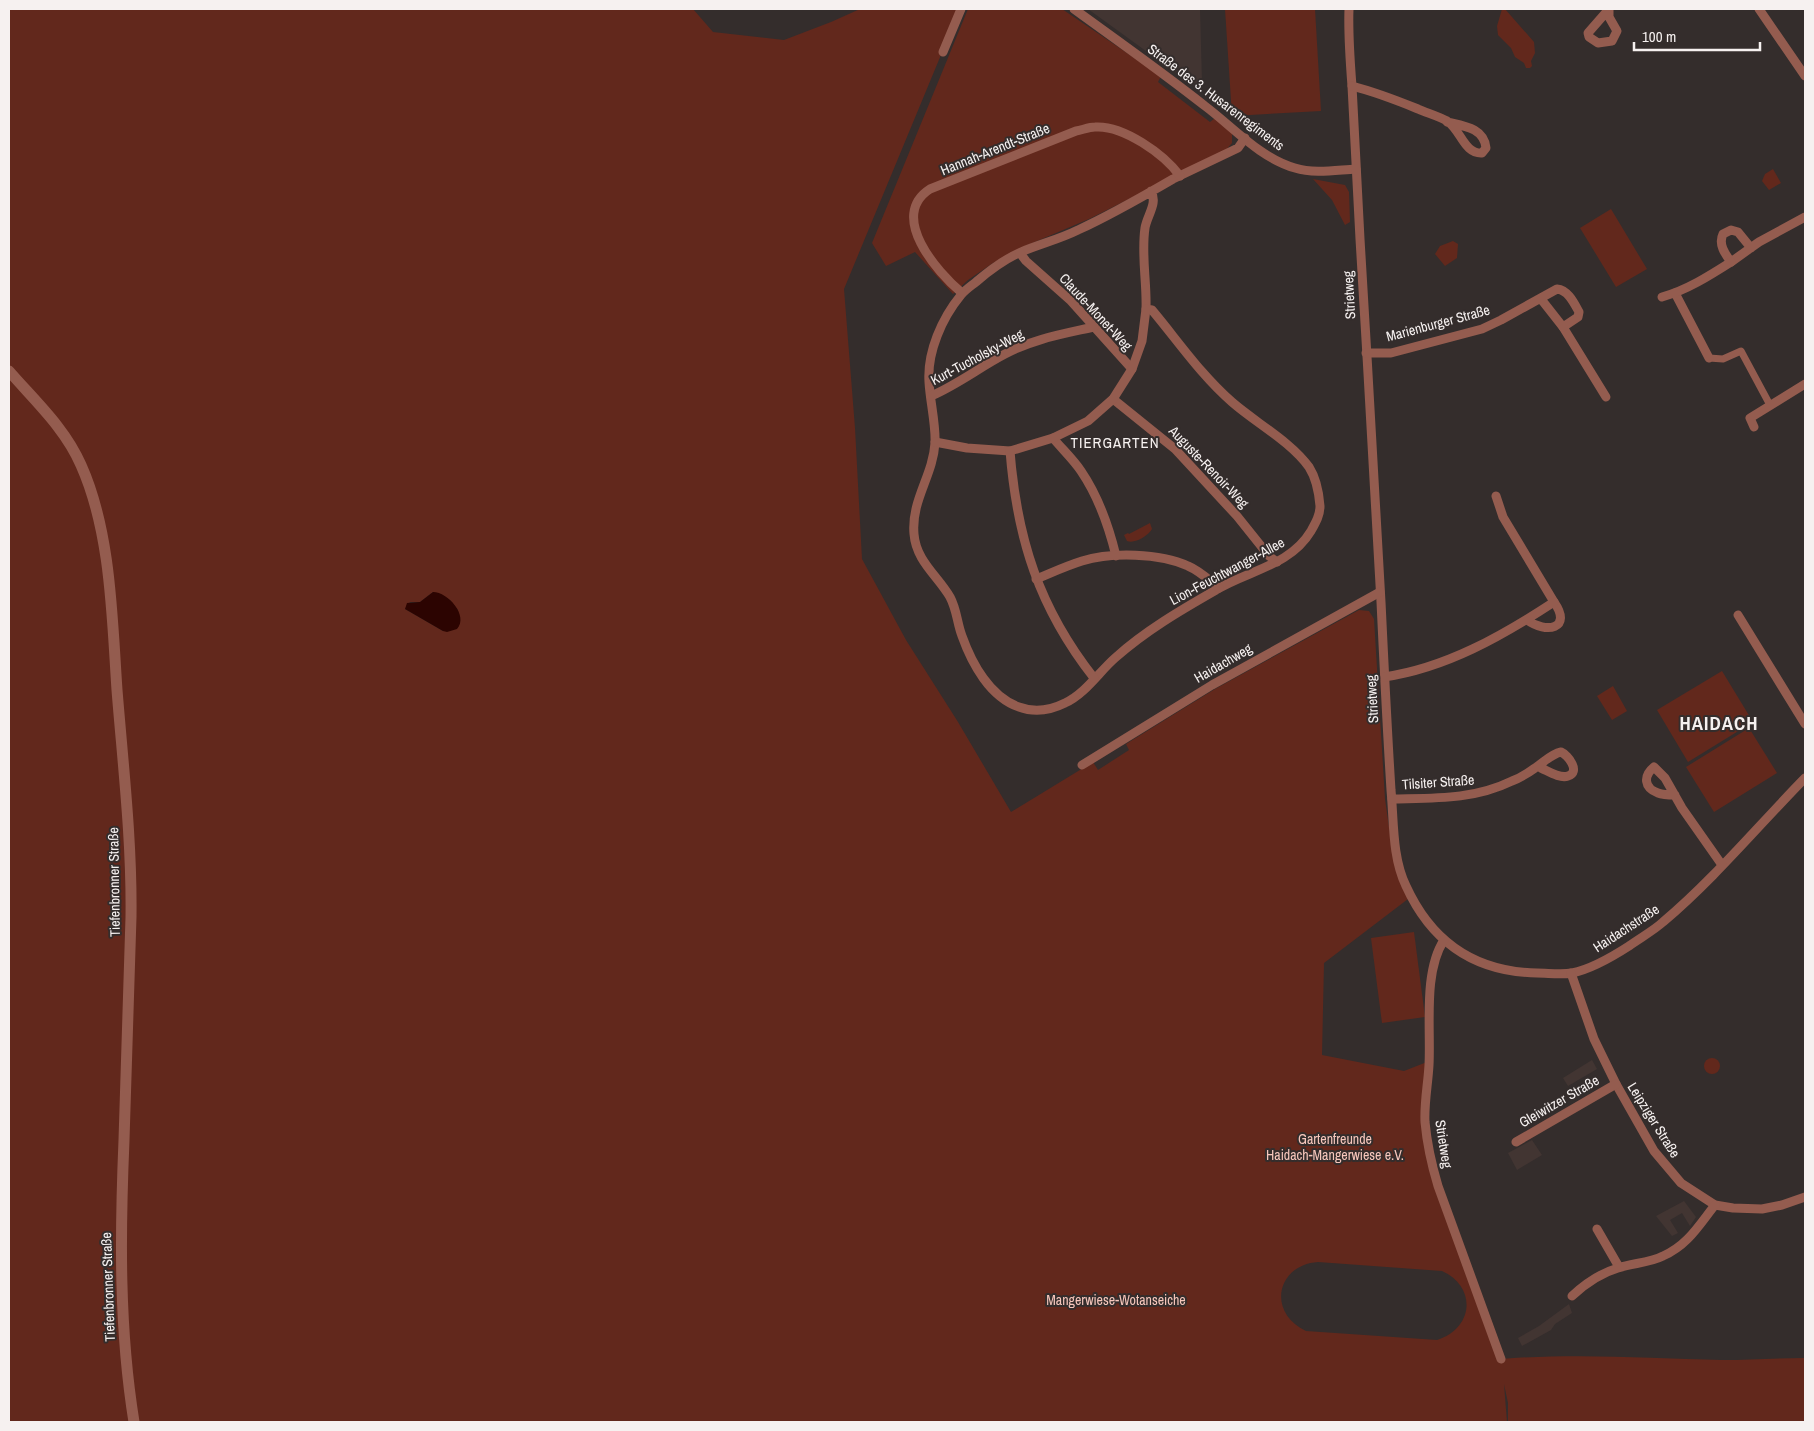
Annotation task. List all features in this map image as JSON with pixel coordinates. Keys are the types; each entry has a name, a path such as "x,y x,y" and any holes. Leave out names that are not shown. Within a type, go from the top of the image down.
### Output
{"street":[{"path":"943,52 961,9"},
{"name":"Straße des 3. Husarenregiments","path":"1074,9 1277,161 1296,168 1313,171 1356,169"},
{"name":"Strietweg","path":"1349,9 1384,677 1397,860 1405,884 1428,923 1444,940 1438,948 1431,983 1429,1059 1425,1110 1426,1135 1430,1159 1438,1186 1501,1360"},
{"path":"1759,9 1805,76"},
{"path":"1352,86 1389,97 1447,122"},
{"name":"Hannah-Arendt-Straße","path":"962,293 948,282 936,266 914,227 913,212 916,203 930,189 1076,131 1095,127 1114,129 1130,134 1151,149 1180,176"},
{"name":"Lion-Feuchtwanger-Allee","path":"1146,309 1152,310 1200,370 1219,390 1298,454 1311,470 1319,495 1318,517 1302,544 1290,555 1219,588 1141,637 1115,658 1076,697 1047,710 1022,708 1009,703 995,692 982,676 961,634 955,607 947,591 924,563 914,537 916,501 931,463 935,442 929,379 931,360 938,335 962,293 1002,262 1113,213 1180,176 1238,148 1245,138"},
{"path":"935,442 967,448 1010,451 1053,438 1088,421 1113,399 1132,369 1142,340 1146,309 1143,246 1145,226 1154,202 1151,192"},
{"path":"1662,297 1675,293 1711,275 1751,248 1805,217"},
{"path":"1731,262 1721,244 1723,234 1732,230 1738,232 1751,248"},
{"name":"Claude-Monet-Weg","path":"1020,253 1026,261 1071,301 1132,369"},
{"name":"Marienburger Straße","path":"1366,353 1391,352 1482,329 1557,289 1561,289 1567,294 1580,314 1575,320 1563,327"},
{"path":"1675,293 1709,358 1723,359 1741,351 1770,405"},
{"path":"1541,298 1563,327 1606,397"},
{"name":"Kurt-Tucholsky-Weg","path":"931,396 945,390 972,372 1017,348 1048,337 1094,327"},
{"name":"Tiefenbronner Straße","path":"9,371 56,423 72,446 82,466 92,494 109,584 129,826 131,883 121,1232 124,1341 134,1422"},
{"path":"1754,427 1750,418 1805,384"},
{"name":"Auguste-Renoir-Weg","path":"1113,399 1175,449 1212,488 1276,562"},
{"path":"1053,438 1075,463 1089,486 1110,534 1116,556"},
{"path":"1010,451 1018,514 1026,549 1036,579 1055,621 1094,678"},
{"path":"1496,496 1503,517 1560,613 1560,622 1555,627 1548,629 1534,625 1527,620"},
{"path":"1036,579 1084,560 1116,556 1158,558 1188,566 1204,575 1219,588"},
{"name":"Haidachweg","path":"1082,765 1212,685 1380,592"},
{"path":"1384,677 1406,674 1451,660 1527,620 1554,602"},
{"path":"1738,615 1805,724"},
{"name":"Tilsiter Straße","path":"1392,799 1454,798 1488,792 1515,780 1539,766"},
{"name":"Haidachstraße","path":"1444,940 1473,960 1515,973 1571,973 1614,956 1662,923 1699,889 1805,778"},
{"path":"1674,795 1722,865"},
{"name":"Leipziger Straße","path":"1571,973 1594,1039 1616,1084 1654,1151 1672,1175 1715,1205 1747,1210 1762,1209 1782,1206 1805,1197"},
{"name":"Gleiwitzer Straße","path":"1516,1142 1616,1084"},
{"path":"1572,1296 1584,1284 1605,1273 1619,1267 1651,1261 1664,1256 1692,1236 1715,1205"},
{"path":"1597,1229 1619,1267"}],"shaded area":[{"path":"1088,9 1200,9 1202,82 1197,88"},
{"path":"433,592 445,596 459,612 460,624 457,629 447,632 443,631 405,609 407,603 420,602"},
{"path":"1592,1060 1597,1069 1568,1086 1563,1078"},
{"path":"1532,1140 1542,1155 1517,1170 1508,1153"},
{"path":"1684,1201 1696,1217 1690,1226 1682,1213 1670,1220 1678,1233 1672,1236 1656,1216"},
{"path":"1569,1304 1572,1313 1555,1324 1551,1330 1522,1346 1518,1338 1539,1326"}],"green space":[{"path":"9,9 693,9 713,32 784,40 860,9 960,9 844,289 855,428 862,559 906,640 958,722 1011,812 1093,762 1098,770 1129,750 1126,744 1215,689 1359,610 1369,611 1374,619 1385,799 1393,855 1408,899 1324,963 1322,1055 1404,1071 1427,1062 1429,1157 1501,1359 1584,1356 1722,1360 1805,1358 1805,1422 1508,1422 1508,1403 1504,1384 1507,1422 9,1422","holes":["433,592 450,600 458,610 443,631 405,609 410,602 420,602","1318,1262 1442,1271 1453,1278 1461,1287 1466,1297 1464,1317 1449,1334 1437,1340 1306,1331 1294,1323 1286,1313 1282,1302 1282,1291 1285,1280 1293,1272 1304,1265"]},
{"path":"968,9 1062,9 1161,76 1158,82 1210,122 1215,118 1232,132 1232,143 1225,151 1089,219 1023,247 993,263 968,280 953,294 915,252 886,266 872,243"},
{"path":"1225,9 1315,9 1321,111 1232,116"},
{"path":"1502,9 1505,9 1534,42 1535,53 1530,68 1526,68 1524,63 1515,57 1511,48 1498,35 1497,26"},
{"path":"1773,169 1781,183 1769,190 1762,181 1765,174"},
{"path":"1313,179 1345,185 1349,192 1350,222 1345,225 1332,200"},
{"path":"1611,209 1647,269 1616,287 1580,228"},
{"path":"1453,241 1458,244 1457,258 1445,266 1435,254 1440,246"},
{"path":"1150,523 1152,529 1148,534 1141,539 1127,541 1124,535"},
{"path":"1722,671 1753,722 1688,762 1657,710"},
{"path":"1613,686 1627,711 1612,720 1597,696"},
{"path":"1749,728 1777,773 1714,812 1686,767"},
{"path":"1414,932 1425,1017 1382,1023 1371,938"},
{"path":"1709,1058 1715,1058 1720,1063 1718,1072 1709,1074 1704,1069 1704,1063"}],"district":[{"name":"TIERGARTEN","path":"1115,443"},
{"name":"HAIDACH","path":"1719,723"}],"park label":[{"name":"Gartenfreunde Haidach-Mangerwiese e.V.","path":"1335,1148"},
{"name":"Mangerwiese-Wotanseiche","path":"1116,1300"}]}
